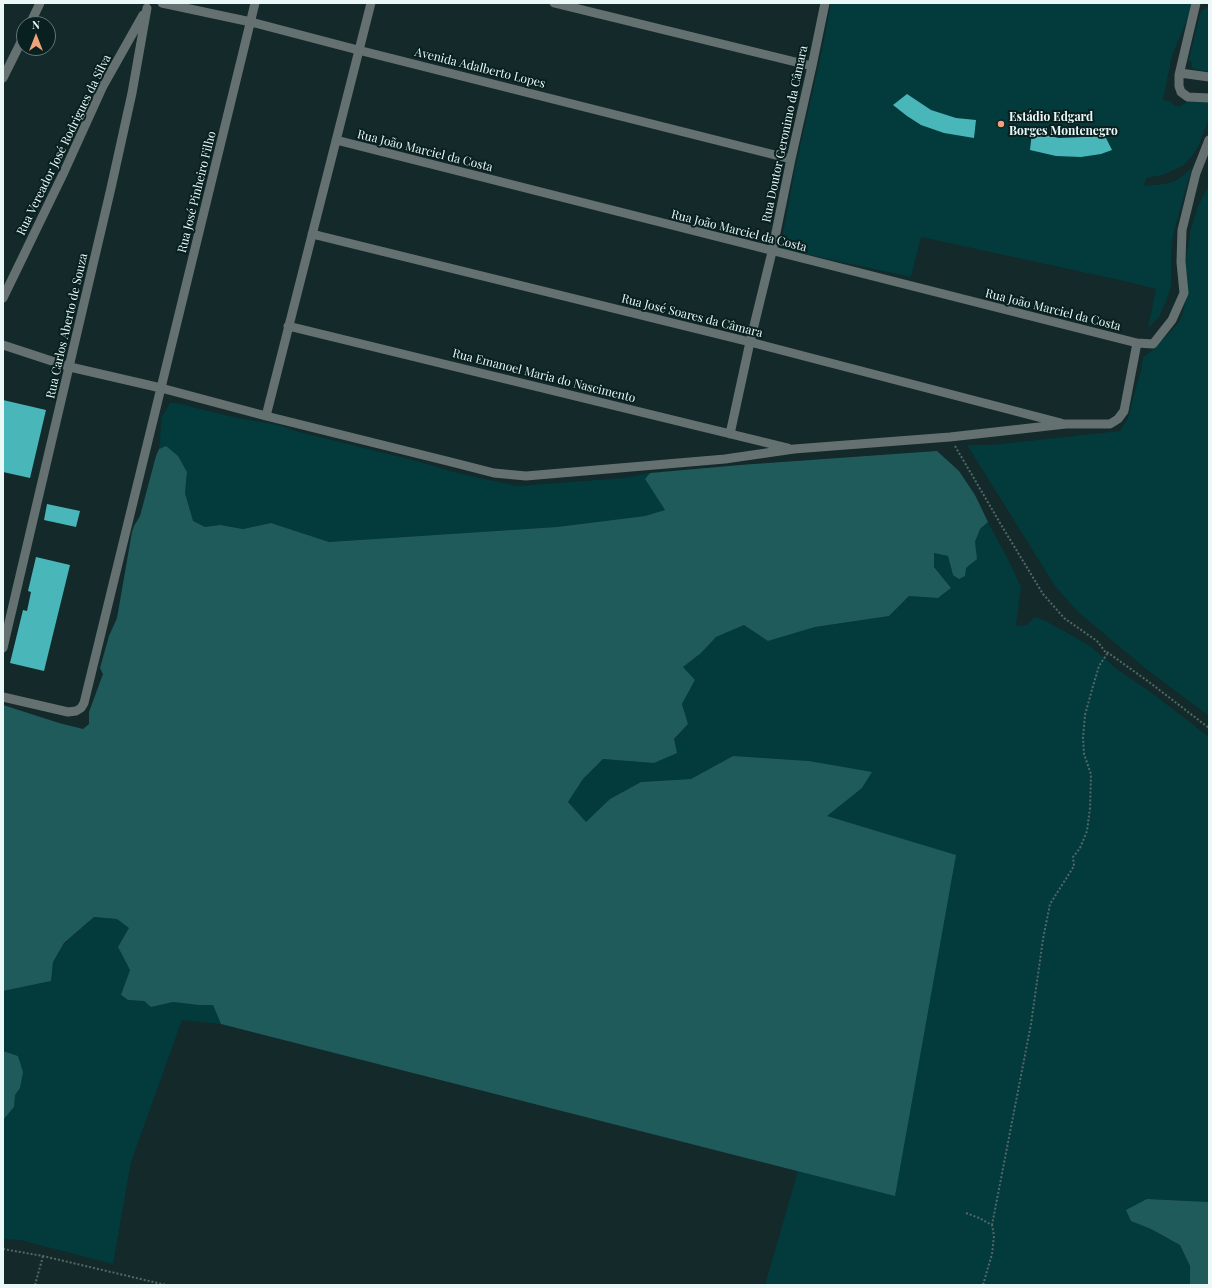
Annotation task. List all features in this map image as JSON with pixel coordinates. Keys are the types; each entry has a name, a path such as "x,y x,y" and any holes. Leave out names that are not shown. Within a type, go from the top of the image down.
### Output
{"street":[{"path":"34,16 40,3"},
{"name":"Avenida Adalberto Lopes","path":"162,3 251,22 791,159"},
{"name":"Rua José Pinheiro Filho","path":"3,697 68,712 76,711 81,708 84,703 255,3"},
{"path":"266,416 371,3"},
{"path":"554,3 812,66"},
{"name":"Rua Doutor Geronimo da Câmara","path":"730,434 772,252 825,3"},
{"path":"1196,3 1180,73 1179,86 1181,92 1188,97 1209,98"},
{"name":"Rua Vereador José Rodrigues da Silva","path":"3,298 64,172 103,86 148,5"},
{"name":"Rua Carlos Aberto de Souza","path":"3,648 70,367 132,93 148,5"},
{"path":"3,78 16,52"},
{"path":"1180,73 1209,77"},
{"name":"Rua João Marciel da Costa","path":"336,140 772,252 1137,343"},
{"path":"3,345 70,367 161,388 494,473 526,476 725,459 794,449 950,437 1066,424 1110,424 1118,419 1124,411 1137,343 1153,344 1172,320 1184,293 1181,262 1182,230 1196,173 1209,140"},
{"name":"Rua José Soares da Câmara","path":"312,234 750,342 1066,424"},
{"name":"Rua Emanoel Maria do Nascimento","path":"288,326 794,449"}],"path":[{"path":"950,437 1002,528 1043,594 1064,618 1097,641 1107,654 1100,666 1085,715 1083,738 1084,754 1091,774 1090,808 1087,831 1080,848 1074,857 1074,866 1050,904 1030,1024 992,1225 994,1236 992,1254 984,1285"},
{"path":"1104,651 1149,682 1209,728"},
{"path":"966,1213 992,1225"},
{"path":"3,1249 43,1256 166,1285"},
{"path":"35,1285 43,1256"}],"shaded area":[{"path":"831,3 1194,3 1172,56 1163,100 1172,102 1174,106 1180,106 1186,103 1187,99 1209,101 1209,118 1199,145 1184,165 1163,175 1146,178 1144,186 1164,184 1175,181 1192,167 1173,235 1171,253 1171,286 1159,317 1148,328 1156,289 921,237 911,277 782,249 781,244 795,169"},
{"path":"1208,3 1209,72 1194,69 1191,61 1188,62 1201,11 1208,7"},
{"path":"1209,185 1209,716 1146,669 1078,612 1055,586 967,445 992,445 1120,431 1128,418 1141,371 1143,357 1153,350 1179,322 1183,312 1186,298 1186,258 1191,228 1198,206"},
{"path":"170,403 278,425 299,432 413,460 457,473 517,486 623,478 650,473 645,479 665,510 645,516 557,527 329,542 271,523 243,529 220,525 205,527 193,521 185,493 187,472 177,456 166,446 159,449 162,417"},
{"path":"166,446 178,456 187,472 185,493 193,521 205,527 220,525 243,529 271,523 329,542 557,527 645,516 665,510 645,479 650,473 937,451 959,471 975,495 988,522 980,529 975,542 977,559 966,568 965,576 959,579 953,575 948,556 934,553 934,567 951,588 938,598 909,596 889,616 815,627 768,641 744,625 716,637 701,653 683,667 695,680 682,704 688,724 674,739 677,753 654,763 603,759 583,779 568,802 586,822 610,799 641,782 691,779 733,756 809,761 872,772 862,788 827,816 956,855 895,1196 221,1024 213,1005 173,1002 151,1007 144,1001 128,1000 121,995 130,970 118,947 129,928 117,919 94,917 64,943 53,962 51,981 3,991 3,705 83,729 89,724 89,712 103,674 100,668 109,636 117,618 132,532 140,516 156,456 159,449"},
{"path":"988,522 1021,587 1016,625 1027,625 1034,617 1044,620 1089,645 1118,670 1152,693 1209,737 1209,1202 1147,1199 1132,1221 1151,1229 1180,1245 1190,1266 1190,1285 765,1285 798,1171 895,1195 826,816 862,788 871,773 809,761 733,756 691,779 641,782 610,799 586,823 568,802 583,779 603,759 654,763 688,724 682,704 695,681 683,667 701,653 716,637 744,625 768,641 815,627 889,616 909,596 938,598 951,588 934,567 934,553 948,556 953,575 966,568 976,559 975,542 980,529"},
{"path":"94,917 117,919 130,928 118,947 130,970 121,996 128,1000 144,1001 151,1007 173,1002 213,1005 221,1024 182,1020 131,1162 113,1264 20,1240 3,1239 3,1120 14,1107 15,1095 20,1088 18,1056 3,1051 3,991 51,981 53,962 64,944"},
{"path":"3,1051 18,1056 23,1072 20,1088 15,1095 14,1107 3,1120"},
{"path":"1147,1199 1209,1202 1209,1285 1190,1285 1190,1266 1180,1245 1151,1229 1131,1221 1126,1210"}],"building":[{"path":"907,94 931,110 956,118 976,120 974,138 944,133 921,125 907,116 893,105"},
{"path":"1032,132 1059,138 1084,137 1104,134 1112,150 1101,154 1081,157 1056,156 1030,150"},
{"path":"3,400 46,410 30,478 3,472"},
{"path":"47,504 80,511 76,527 44,520"},
{"path":"36,557 70,565 44,671 10,663 23,610 27,611 31,592 28,591"}],"place":[{"name":"Estádio Edgard Borges Montenegro","path":"1001,124"}]}
